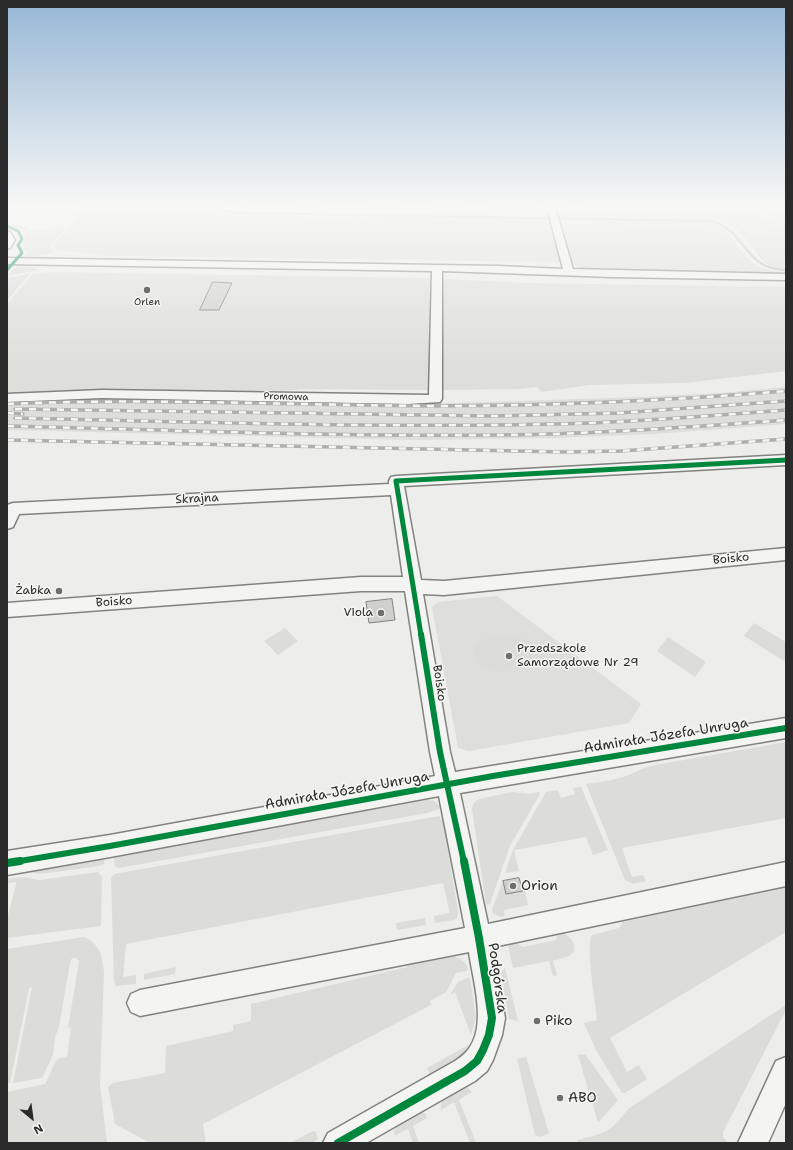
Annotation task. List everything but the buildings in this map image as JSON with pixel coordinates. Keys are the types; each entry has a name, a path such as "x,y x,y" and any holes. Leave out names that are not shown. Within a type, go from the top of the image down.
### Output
{"street":[{"path":"565,258 569,272"},
{"path":"7,261 437,268 612,274 786,277"},
{"name":"Promowa","path":"7,398 102,394 400,400 435,399 437,268"},
{"path":"413,586 396,481 786,460"},
{"name":"Skrajna","path":"7,523 13,509 397,489"},
{"name":"Boisko","path":"7,610 386,582 426,588 444,588 786,554"},
{"name":"Boisko","path":"413,586 440,752 448,784"},
{"name":"Admirała Józefa Unruga","path":"7,863 110,846 448,784 786,728"},
{"name":"Podgórska","path":"338,1143 466,1071 477,1061 489,1035 492,1018 479,938 448,784"},
{"path":"140,1002 479,938 786,874"},
{"path":"753,1143 786,1071"}],"shaded area":[{"path":"231,258 742,258 753,272 584,269 574,264 557,262"},
{"path":"742,258 747,258 757,266 766,269 786,272 786,274 755,274"},
{"path":"761,258 786,258 786,269 771,266"},
{"path":"16,266 34,267 39,270 7,276"},
{"path":"53,272 429,278 526,283 786,287 786,371 684,383 589,385 542,392 537,387 520,389 444,390 444,387 430,386 428,390 298,389 212,392 94,390 7,394 7,304 33,274"},
{"path":"29,274 7,301 7,278"},
{"path":"786,387 786,424 655,434 550,438 411,440 7,430 7,401 100,397 457,403 641,397 721,393"},
{"name":"Przedszkole Samorządowe Nr 29","path":"497,596 641,704 629,723 469,751 458,748 432,607 438,602"},
{"path":"754,623 786,642 786,658 784,661 744,636"},
{"path":"285,628 298,641 278,655 264,641"},
{"path":"511,637 526,640 535,645 545,657 542,662 535,666 497,672 479,665 474,657 473,648 480,640"},
{"path":"668,637 706,662 695,677 657,651"},
{"path":"786,742 786,818 622,848 632,877 643,875 646,881 633,884 625,880 586,784 608,781 655,765"},
{"path":"581,787 608,850 593,855 586,837 514,850 519,871 505,873 513,850 546,792 558,790 561,798 575,794 573,788"},
{"path":"512,792 530,794 539,792 540,794 510,846 490,904 488,905 486,904 472,809 474,803 479,799"},
{"path":"427,800 434,801 442,808 427,813 119,868 115,866 114,858 211,838"},
{"path":"439,816 444,824 458,912 457,918 454,920 435,923 434,916 450,913 443,883 126,944 123,977 136,975 136,984 116,986 114,981 111,878 114,874"},
{"path":"104,859 104,864 99,866 40,874 23,871 23,869"},
{"path":"98,872 102,877 101,926 7,938 7,919 16,882 7,883 7,879 22,877 40,880"},
{"path":"503,881 506,894 525,891 528,905 504,910 505,916 500,917 493,913 492,909"},
{"path":"786,887 786,932 610,1038 627,1072 639,1065 647,1079 625,1093 622,1093 596,1050 584,1023 597,1020 590,961 590,940 592,935 619,928 623,922"},
{"path":"425,918 426,925 397,930 396,923"},
{"path":"558,933 564,933 569,937 574,943 574,952 569,956 553,961 557,975 553,976 549,961 513,968 508,945 516,943 523,947 556,940"},
{"path":"84,937 94,943 97,947 101,955 104,972 100,1084 107,1143 7,1143 7,1092 45,1084 57,1059 67,1057 71,1027 68,1028 79,961 76,958 72,958 70,963 59,1027 55,1037 53,1055 42,1078 13,1083 32,987 29,988 10,1083 7,1084 7,949"},
{"path":"438,956 452,956 459,958 468,968 467,971 456,973 446,992 430,1001 431,1005 203,1124 206,1143 150,1143 115,1124 108,1087 113,1083 165,1073 166,1046 233,1031 233,1025 251,1021 251,1004 407,967 409,964"},
{"path":"176,967 175,974 144,980 144,974"},
{"path":"505,968 518,1021 509,1019 501,973"},
{"path":"470,977 476,1018 471,1035 455,992 450,995 458,982"},
{"path":"786,1005 786,1010 723,1132 723,1137 729,1143 578,1143 577,1140 599,1134 611,1128 618,1122 628,1109"},
{"path":"474,1042 467,1053 431,1077 427,1068"},
{"path":"585,1054 618,1100 598,1123 578,1055"},
{"path":"526,1057 549,1133 541,1137 535,1135 517,1059"},
{"path":"464,1087 468,1088 472,1092 459,1100 476,1143 470,1143 454,1102 441,1110 442,1101 448,1095"},
{"path":"421,1112 425,1113 427,1118 413,1126 419,1143 413,1143 408,1129 394,1136 394,1131 399,1124"},
{"path":"313,1131 316,1132 318,1139 311,1143 290,1143"}],"waterway":[{"path":"754,258 771,268 786,270"}],"railway":[{"path":"7,404 60,402 166,402 430,406 519,405 697,398 786,391"},
{"path":"15,409 493,416 619,413 786,401"},
{"path":"15,418 376,425 521,425 617,422 786,410"},
{"path":"7,413 23,414"},
{"path":"7,426 315,434 500,435 608,432 786,420"},
{"path":"7,440 564,452 621,451 786,439"}],"cycle path":[{"path":"7,270 18,258"},
{"path":"338,1143 465,1071 477,1061 483,1050 489,1035 492,1018 479,938 454,812 440,752 396,481 786,460"},
{"path":"7,863 110,846 493,776 786,728"}],"place":[{"name":"Orlen","path":"147,290"},
{"name":"Żabka","path":"59,591"},
{"name":"Viola","path":"381,613"},
{"name":"Przedszkole Samorządowe Nr 29","path":"509,656"},
{"name":"Orion","path":"513,886"},
{"name":"Piko","path":"537,1021"},
{"name":"ABO","path":"560,1098"}]}
